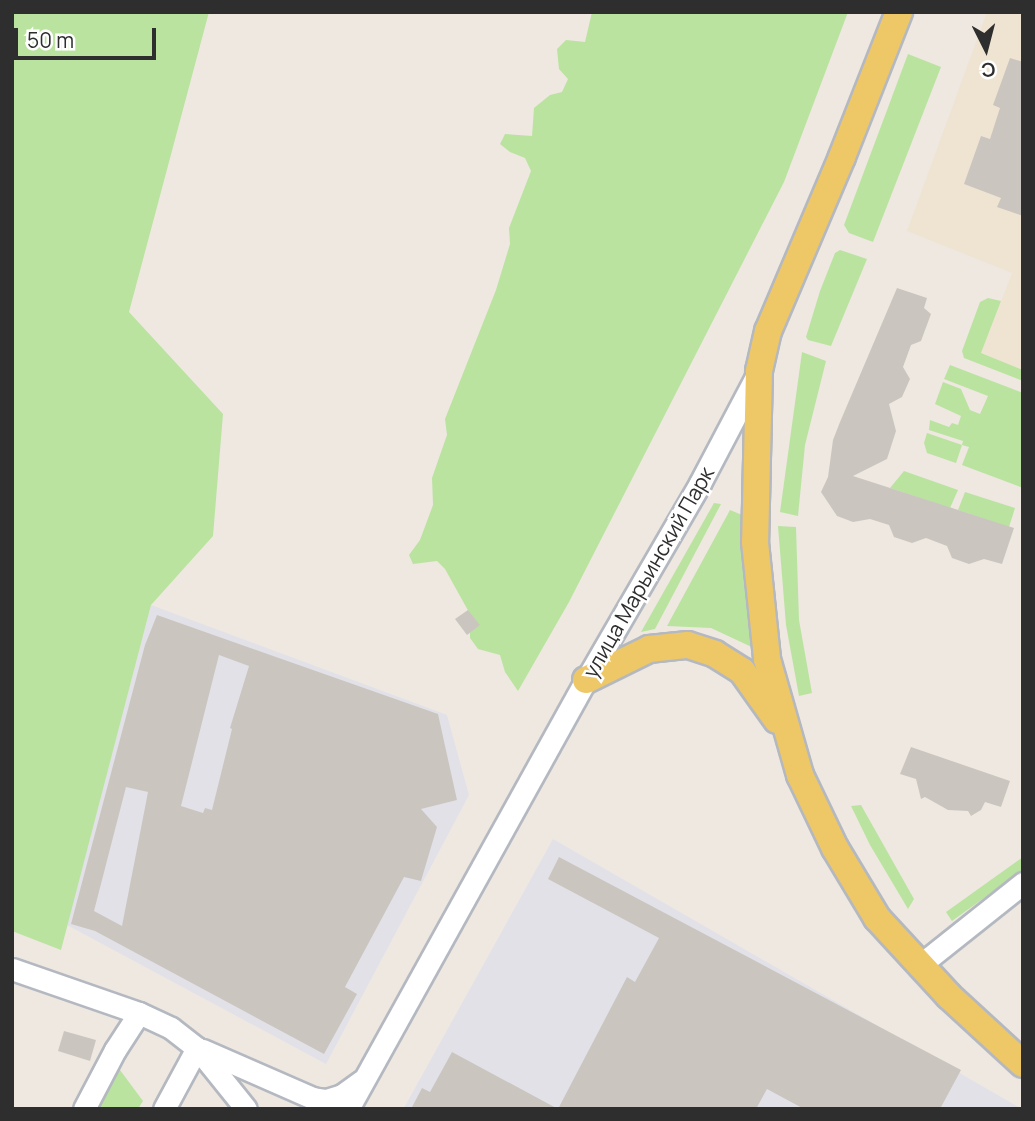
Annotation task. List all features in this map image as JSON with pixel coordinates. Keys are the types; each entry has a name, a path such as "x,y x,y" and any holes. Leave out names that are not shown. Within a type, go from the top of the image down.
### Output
{"main road":[{"name":"улица Марьинский Парк","path":"759,371 768,331 842,157 899,12"},
{"path":"759,371 755,542 767,659 800,775 835,848 877,918 920,965 1023,1064"},
{"path":"586,680 649,649 688,645 715,654 742,671 789,739"}],"street":[{"name":"улица Марьинский Парк","path":"348,1109 586,680 700,484 759,371"},
{"path":"920,965 1023,883"},
{"path":"12,969 139,1013 172,1028 197,1048 246,1109"},
{"path":"84,1109 115,1050 139,1013"},
{"path":"197,1048 313,1098 326,1100 342,1095 365,1078"},
{"path":"163,1109 197,1048"}],"shaded area":[{"path":"987,12 1023,12 1023,370 981,353 1012,273 907,231"},
{"path":"151,605 447,715 469,795 326,1064 67,925"},
{"path":"553,839 1022,1109 404,1108"}],"green space":[{"path":"12,12 209,12 129,312 223,414 213,536 151,605 61,950 12,931"},
{"path":"592,12 848,12 784,182 569,602 518,691 505,672 500,655 478,649 470,638 470,614 445,569 437,561 413,564 409,555 420,540 433,505 432,478 447,435 445,419 496,290 510,244 509,228 531,171 525,158 500,144 505,134 532,136 534,108 550,95 562,92 568,79 559,69 557,49 566,40 585,42"},
{"path":"908,54 941,67 873,242 849,233 844,225"},
{"path":"840,250 867,259 831,346 808,340 806,337 820,291 835,253"},
{"path":"988,298 1001,301 981,353 1023,370 1023,381 964,358 962,351 980,302"},
{"path":"802,352 826,361 805,445 798,516 780,512"},
{"path":"950,365 1023,393 1023,488 962,465 969,447 962,445 963,441 929,430 930,420 949,427 952,423 958,425 961,416 935,404 943,382 961,389 970,410 980,414 988,396 944,379"},
{"path":"927,433 962,445 956,463 927,453 924,443"},
{"path":"904,471 958,490 950,508 890,488"},
{"path":"965,492 1015,508 1009,527 958,510"},
{"path":"714,503 721,504 655,629 641,632"},
{"path":"730,510 742,515 756,649 711,628 667,626"},
{"path":"778,526 796,527 799,620 812,693 799,696 786,625"},
{"path":"861,805 914,899 908,909 870,845 851,806"},
{"path":"1023,857 1023,870 952,921 946,912"},
{"path":"117,1066 143,1101 138,1109 97,1109"}],"building":[{"path":"1010,58 1023,62 1023,216 997,207 1001,198 964,184 981,136 990,139 1000,108 993,105"},
{"path":"897,288 927,298 924,308 931,314 921,341 911,345 903,367 910,379 902,397 889,404 896,431 887,459 853,476 1014,528 1002,564 984,559 969,564 952,558 947,546 926,538 912,543 894,537 889,525 870,519 853,522 837,516 821,492 828,477 833,440"},
{"path":"468,610 480,625 467,635 455,619"},
{"path":"157,615 438,714 457,800 421,809 437,827 421,881 404,877 345,987 357,994 324,1054 95,931 71,924 145,645","holes":["219,655 249,666 230,728 232,729 212,810 205,808 203,813 181,806","126,787 148,792 122,926 94,911"]},
{"path":"911,747 1010,781 1001,807 985,802 981,810 971,816 968,811 948,810 925,797 921,799 916,779 900,774"},
{"path":"559,857 961,1070 940,1109 804,1109 767,1089 756,1109 558,1109 627,977 635,982 659,938 548,879"},
{"path":"64,1031 96,1040 90,1061 58,1051"},
{"path":"452,1052 558,1109 411,1109 422,1088 430,1092"}]}
